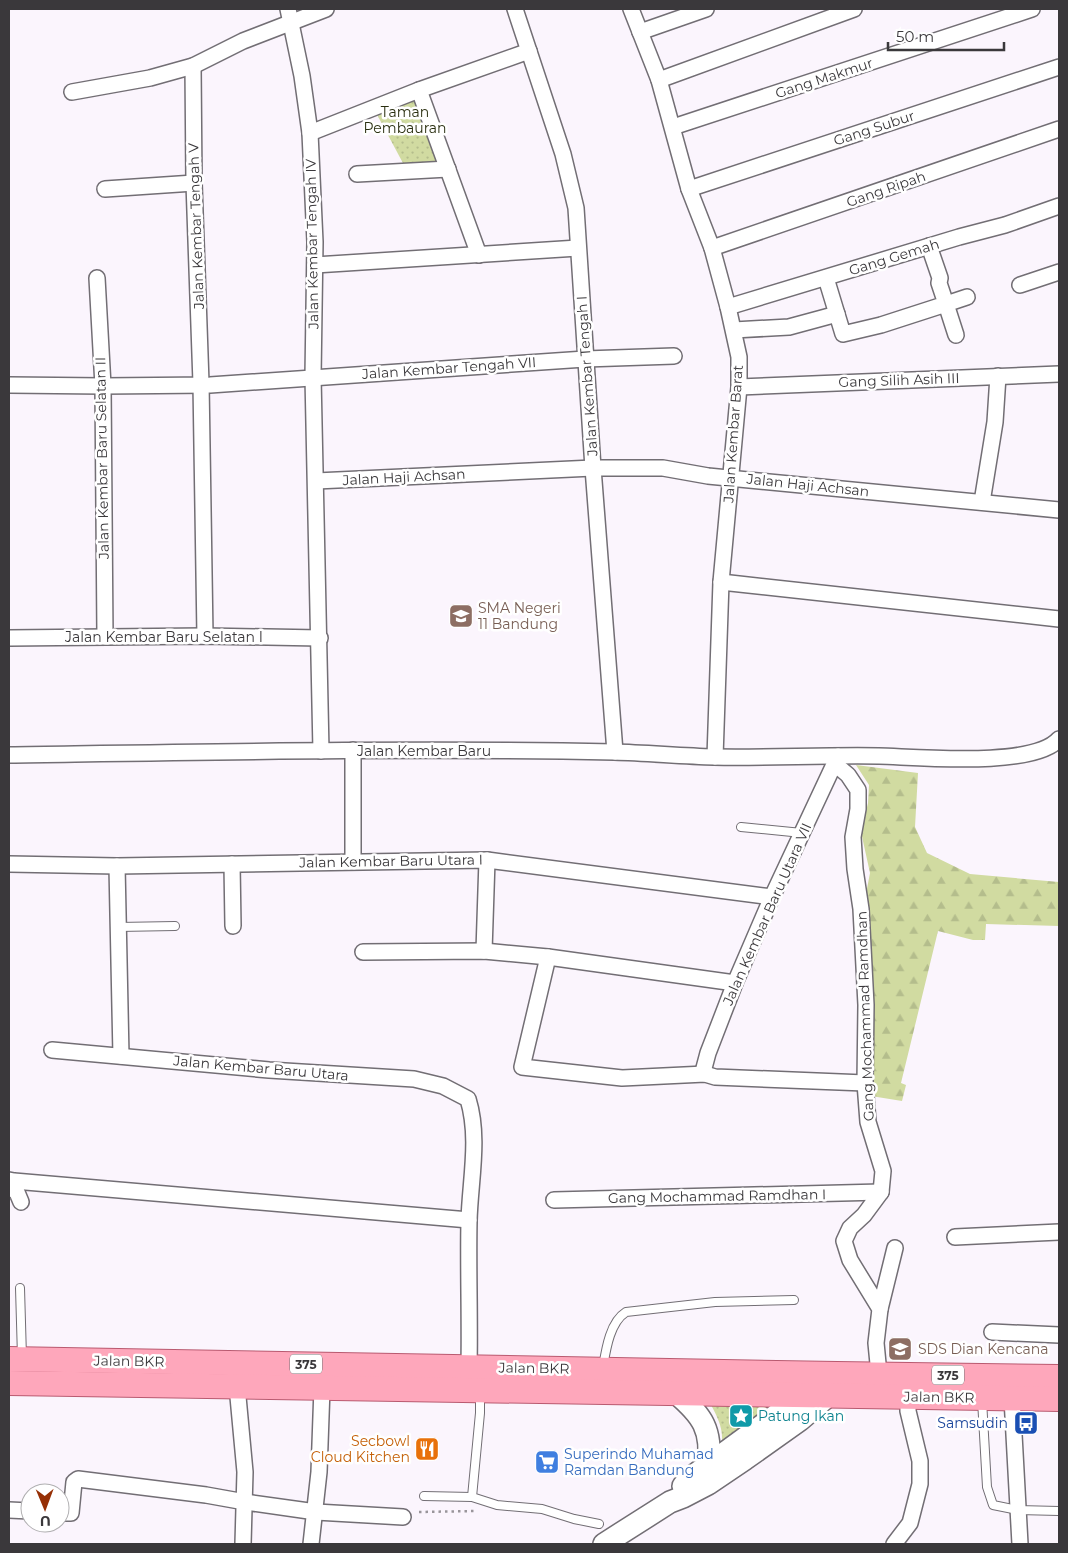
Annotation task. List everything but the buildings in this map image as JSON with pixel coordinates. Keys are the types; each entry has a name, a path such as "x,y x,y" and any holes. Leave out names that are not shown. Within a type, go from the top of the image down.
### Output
{"main road":[{"name":"Jalan BKR","path":"15,1359 602,1369 833,1385 908,1397 1059,1399"},
{"name":"Jalan BKR","path":"833,1385 879,1374 1059,1377"},
{"name":"Jalan BKR","path":"9,1383 676,1393 803,1384"},
{"path":"670,1502 689,1479 708,1466 803,1384"},
{"path":"604,1544 670,1502 715,1479 800,1420 833,1385"},
{"path":"676,1393 694,1409 704,1426 709,1446 708,1466"}],"street":[{"path":"72,92 150,78 193,66 290,15 326,9"},
{"name":"Jalan Kembar Tengah I","path":"515,9 565,163 576,208 592,468 615,752"},
{"name":"Jalan Kembar Barat","path":"631,9 658,80 679,126 689,189 712,248 734,330 739,357 739,386 721,582 715,757"},
{"path":"640,32 706,9"},
{"path":"658,80 854,9"},
{"name":"Gang Makmur","path":"679,126 1032,9"},
{"name":"Jalan Kembar Tengah IV","path":"290,15 310,133 315,265 313,377 321,751"},
{"path":"310,133 418,90 530,51"},
{"name":"Jalan Kembar Tengah V","path":"193,66 194,183 201,385 204,636"},
{"name":"Gang Subur","path":"689,189 1059,67"},
{"path":"418,90 479,255"},
{"name":"Gang Ripah","path":"712,248 1059,129"},
{"path":"357,174 448,169"},
{"path":"106,189 194,183"},
{"name":"Gang Gemah","path":"728,307 1005,225 1059,206"},
{"path":"929,246 956,335"},
{"path":"315,265 578,248"},
{"path":"1020,285 1059,272"},
{"name":"Jalan Kembar Baru Selatan II","path":"97,278 103,386 104,637"},
{"path":"826,278 843,334 881,325 967,297"},
{"path":"734,330 789,327 837,314"},
{"name":"Jalan Kembar Tengah VII","path":"9,385 201,385 585,359 674,356"},
{"name":"Gang Silih Asih III","path":"739,386 1059,374"},
{"path":"982,502 994,422 998,376"},
{"name":"Jalan Haji Achsan","path":"316,481 592,468 663,468 708,476 1059,510"},
{"path":"721,582 1059,619"},
{"name":"Jalan Kembar Baru Selatan I","path":"9,638 204,636 320,638"},
{"name":"Jalan Kembar Baru","path":"9,754 353,750 615,752 837,760 999,758 1034,753 1053,746 1059,738"},
{"path":"353,750 353,861"},
{"name":"Jalan Kembar Baru Utara VII","path":"705,1074 706,1060 735,983 772,897 837,760"},
{"name":"Gang Mochammad Ramdhan","path":"837,760 858,790 858,809 853,837 855,869 861,909 866,1005 865,1083 868,1122 883,1171 881,1192"},
{"path":"484,951 487,860"},
{"name":"Jalan Kembar Baru Utara I","path":"9,864 117,866 487,860 772,897"},
{"path":"232,864 233,926"},
{"path":"117,866 121,1056"},
{"path":"363,952 484,951 548,957 735,983"},
{"path":"548,957 522,1067 622,1078 705,1074 715,1077 865,1083"},
{"name":"Jalan Kembar Baru Utara","path":"52,1050 269,1070 414,1079 443,1086 468,1099 472,1112 474,1131 469,1220"},
{"path":"9,1180 469,1220 469,1367"},
{"path":"9,1189 16,1190 21,1202"},
{"path":"880,1309 850,1260 844,1242 850,1228 864,1215 881,1192"},
{"name":"Gang Mochammad Ramdhan I","path":"554,1200 881,1192"},
{"path":"955,1237 1059,1232"},
{"path":"879,1374 876,1343 880,1309 895,1248"},
{"path":"992,1332 1059,1334"},
{"path":"238,1386 245,1472 243,1544"},
{"path":"311,1544 319,1472 322,1388"},
{"path":"894,1544 910,1523 920,1484 920,1461 908,1411 908,1397"},
{"path":"1012,1398 1020,1544"},
{"path":"70,1513 76,1479 206,1495 316,1512 403,1517"}],"lane":[{"path":"740,827 802,833"},
{"path":"118,927 175,926"},
{"path":"15,1359 20,1288"},
{"path":"602,1369 610,1338 619,1316 626,1312 715,1302 794,1300"},
{"path":"472,1497 480,1390"},
{"path":"982,1398 987,1487 993,1505 1018,1510 1059,1511"},
{"path":"424,1496 472,1497 497,1505 542,1508 599,1524"}],"path":[{"path":"419,1512 486,1510"}],"green space":[{"name":"Taman Pembauran","path":"417,92 443,160 404,165 374,109"},
{"path":"856,765 918,773 915,827 927,853 970,874 1059,882 1059,926 986,924 985,940 973,940 938,931 901,1083 906,1085 902,1101 871,1096 865,899 870,873 861,832 868,803 869,785"},
{"path":"778,1404 722,1443 722,1433 711,1405"}],"place":[{"name":"SMA Negeri 11 Bandung","path":"461,616"},
{"name":"SDS Dian Kencana","path":"900,1349"},
{"name":"Patung Ikan","path":"741,1416"},
{"name":"Samsudin","path":"1026,1423"},
{"name":"Secbowl Cloud Kitchen","path":"427,1449"},
{"name":"Superindo Muhamad Ramdan Bandung","path":"547,1462"}]}
